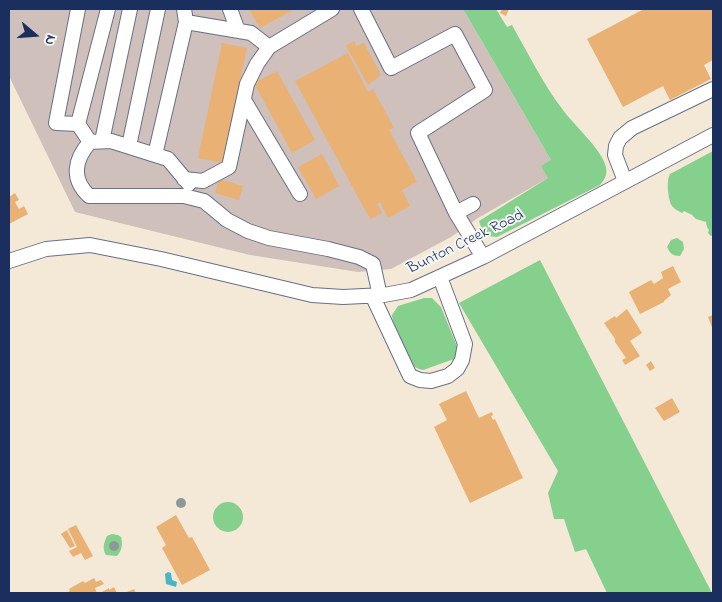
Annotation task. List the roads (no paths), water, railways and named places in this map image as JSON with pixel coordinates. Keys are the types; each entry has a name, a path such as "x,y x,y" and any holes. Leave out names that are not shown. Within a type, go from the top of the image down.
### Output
{"street":[{"path":"78,9 56,123 78,124 96,142"},
{"path":"78,124 108,9"},
{"path":"96,142 130,9"},
{"path":"129,146 158,9"},
{"path":"230,9 238,31"},
{"path":"184,179 203,181 229,167 247,84 257,64 269,46 332,9"},
{"path":"361,9 391,68 455,34 485,90 418,133 456,213 483,257"},
{"path":"155,155 185,16 251,33 269,46"},
{"path":"625,181 615,155 616,146 620,138 632,128 713,89"},
{"path":"244,100 300,194"},
{"name":"Bunton Creek Road","path":"9,261 46,249 90,245 161,259 304,294 343,297 377,296 411,290 483,257 713,135"},
{"path":"204,201 184,196 89,196 81,188 77,177 77,165 81,152 96,142 111,141 155,155 168,160 204,201 227,220 248,231 268,238 359,257 373,264 377,296 410,376 420,380 431,381 448,376 457,369 462,360 465,344 440,278"},
{"path":"456,213 473,204"}],"water":[{"path":"171,573 172,580 177,582 176,587 166,584 165,574"}]}
